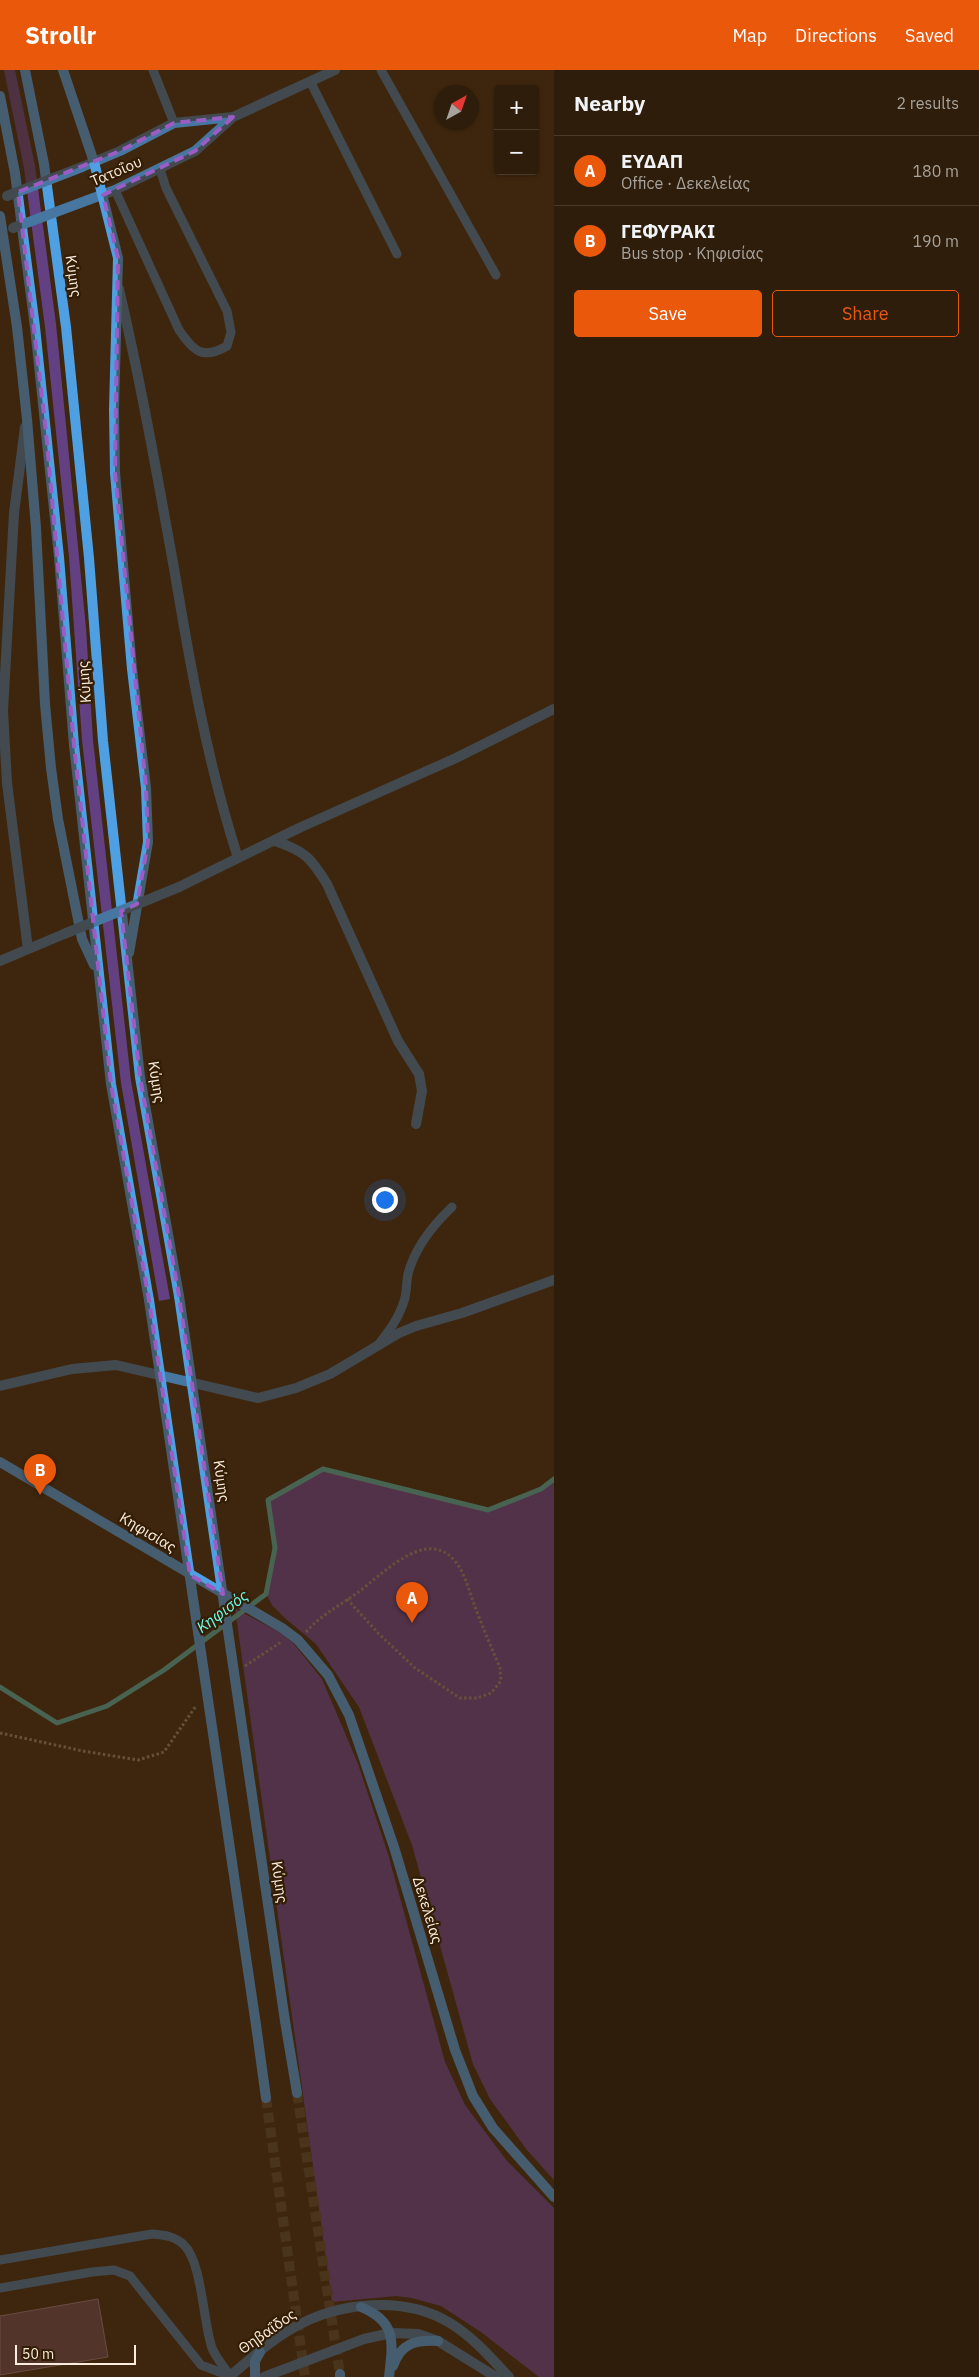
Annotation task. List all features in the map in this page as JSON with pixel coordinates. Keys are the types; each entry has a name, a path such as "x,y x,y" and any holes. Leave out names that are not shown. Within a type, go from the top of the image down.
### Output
{"main road":[{"name":"Κύμης","path":"25,70 44,164 66,327 91,576 103,741 140,1077 179,1296 297,2093"},
{"path":"63,70 94,162 118,258 119,288 114,410 116,473 132,669 146,788 148,842 127,966"},
{"name":"Κύμης","path":"0,96 15,174 35,327 60,566 74,745 111,1084 149,1300 266,2098"},
{"path":"0,216 5,230 27,419 36,528 45,704 58,819 82,939 98,973"},
{"name":"Κηφισίας","path":"0,1462 282,1628"},
{"name":"Δεκελείας","path":"282,1628 298,1640 328,1675 349,1715 394,1846 455,2050 473,2096 493,2128 554,2197"},
{"path":"361,2307 384,2320 391,2333 390,2376"},
{"path":"390,2376 396,2357 408,2344 420,2340 438,2341"},
{"path":"255,2377 255,2361 260,2352"}],"street":[{"name":"Τατοΐου","path":"5,230 103,195 160,169 195,151 233,118 335,70"},
{"name":"Τατοΐου","path":"4,197 94,162 174,123 233,118"},
{"path":"119,288 148,427 206,743 224,815 238,858"},
{"path":"27,419 14,513 3,711 7,783 28,949"},
{"path":"0,961 179,887 327,815 456,758 554,710"},
{"path":"275,841 305,854 313,861 327,884 398,1041 419,1074 422,1091 416,1124"},
{"path":"0,1386 72,1369 116,1365 258,1398 296,1388 330,1374 378,1345 416,1326 462,1313 554,1280"},
{"name":"Θηβαΐδος","path":"230,2377 292,2328 312,2318 338,2310 395,2305 449,2322 474,2341 509,2377"},
{"path":"264,2377 364,2339 391,2333 418,2334 438,2341 496,2377"}],"lane":[{"path":"153,70 174,123"},
{"path":"381,70 496,275"},
{"path":"310,82 397,254"},
{"path":"115,190 179,330 190,346 206,354 216,352 227,346 231,332 227,311 166,188 160,169"},
{"path":"378,1345 394,1324 405,1300 408,1275 417,1252 430,1229 452,1207"},
{"path":"0,2260 152,2234 168,2235 184,2244 194,2259 213,2350 230,2377"},
{"path":"0,2288 92,2272 114,2270 130,2276 201,2365 230,2377"}],"path":[{"path":"242,1668 280,1642 298,1640 333,1607 348,1599 410,1554 430,1548 445,1552 455,1560 465,1578 500,1668 501,1681 491,1693 477,1698 460,1698 415,1668 379,1634 348,1599"},
{"path":"0,1733 83,1751 138,1760 164,1752 198,1703"}],"highlighted area":[{"path":"233,117 195,151 103,195 118,258 115,473 146,788 148,842 137,904 121,911 140,1077 179,1296 223,1594 190,1575 149,1300 111,1084 74,745 46,432 18,192 120,151 174,123"}],"shaded area":[{"path":"4,70 15,70 35,166 56,324 86,628 93,740 131,1081 170,1299 159,1301 121,1083 82,740 69,557 45,327 24,168"},
{"path":"323,1469 488,1510 541,1489 554,1479 554,2180 527,2150 490,2099 473,2064 412,1845 359,1707 316,1644 272,1605 266,1594 275,1548 268,1500"},
{"path":"234,1601 236,1609 279,1632 294,1644 322,1679 358,1764 388,1854 445,2062 465,2105 507,2161 554,2208 554,2377 539,2377 481,2332 441,2306 412,2298 396,2296 332,2302"}],"building":[{"path":"98,2299 108,2357 0,2375 0,2316"}],"waterway":[{"name":"Κηφισός","path":"0,1687 57,1723 107,1706 164,1670 266,1594 275,1548 268,1500 323,1469 488,1510 541,1489 554,1479"}],"tunnel":[{"path":"297,2093 340,2374"},
{"path":"266,2098 305,2377"}],"place":[{"name":"ΓΕΦΥΡΑΚΙ","path":"40,1495"},
{"name":"ΕΥΔΑΠ","path":"412,1623"}]}
